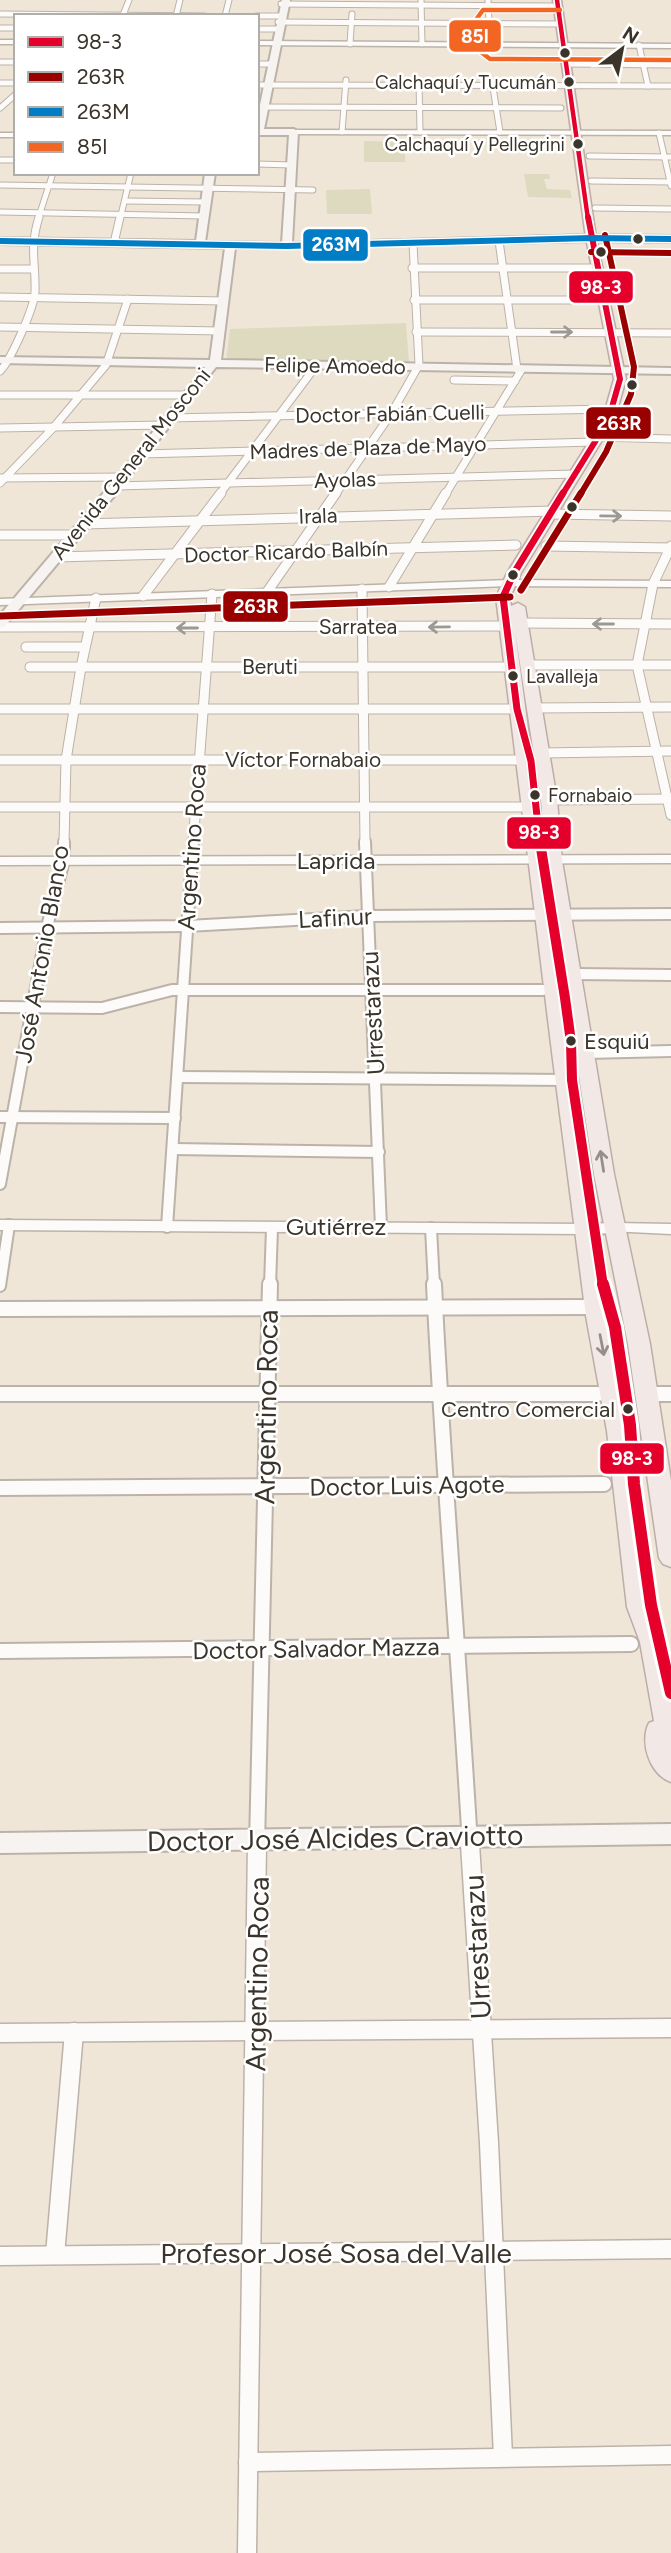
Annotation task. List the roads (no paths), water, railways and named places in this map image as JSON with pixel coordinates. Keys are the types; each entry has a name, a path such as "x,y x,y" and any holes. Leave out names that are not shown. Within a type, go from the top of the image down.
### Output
{"main road":[{"path":"259,108 284,2"},
{"path":"557,3 591,239 620,370 620,384 596,440 503,597 528,665 549,800 554,861 575,974 614,1228 639,1344 671,1558"},
{"path":"259,134 294,136 287,246"},
{"path":"200,245 210,175"},
{"path":"0,241 287,246 671,239"},
{"name":"Avenida General Mosconi","path":"0,625 216,359 230,246"},
{"name":"Felipe Amoedo","path":"4,360 418,367 518,373 671,371"},
{"path":"514,625 510,667 534,861 555,989 561,1057 596,1307 617,1426 639,1606 662,1759 665,1767 671,1771"},
{"path":"639,1606 652,1642 671,1745"},
{"name":"Doctor José Alcides Craviotto","path":"0,1843 671,1834"}],"street":[{"path":"284,2 557,3"},
{"path":"350,44 353,2"},
{"path":"421,2 422,44"},
{"path":"488,3 490,45"},
{"path":"22,14 25,7"},
{"path":"69,14 72,7"},
{"path":"259,17 280,22 560,24"},
{"path":"259,28 280,22"},
{"path":"259,43 671,46"},
{"path":"639,45 648,86"},
{"path":"259,64 270,64"},
{"path":"566,64 671,65"},
{"path":"342,132 346,83"},
{"path":"263,85 492,83 671,86"},
{"path":"492,83 500,132"},
{"path":"419,84 420,132"},
{"path":"259,108 561,108"},
{"path":"294,136 342,132 671,133"},
{"path":"591,181 671,183 668,157 659,133"},
{"path":"589,156 668,157"},
{"path":"259,164 292,165"},
{"path":"0,371 34,298 33,242 52,175"},
{"path":"114,243 131,175"},
{"path":"0,185 313,190"},
{"path":"125,201 205,202"},
{"path":"595,208 671,209"},
{"path":"0,212 204,216"},
{"path":"389,587 518,373 499,241"},
{"path":"267,592 391,414 418,367 413,243"},
{"path":"412,268 598,268"},
{"path":"0,269 34,269"},
{"path":"0,297 224,301"},
{"path":"2,479 52,428 106,362 128,299"},
{"path":"414,300 604,300"},
{"path":"0,327 220,331"},
{"path":"416,332 671,334"},
{"path":"144,596 316,366"},
{"path":"454,380 518,373"},
{"path":"0,395 186,395"},
{"name":"Doctor Fabián Cuelli","path":"0,428 280,417 611,409"},
{"name":"Madres de Plaza de Mayo","path":"141,454 671,439"},
{"name":"Ayolas","path":"2,479 229,483 575,474"},
{"name":"Irala","path":"83,524 433,513 671,516"},
{"path":"0,535 74,535"},
{"name":"Doctor Ricardo Balbín","path":"55,557 516,545"},
{"path":"546,546 671,547 653,584 638,665 671,815"},
{"path":"0,601 509,583 671,584"},
{"name":"Urrestarazu","path":"362,589 363,808 373,990 381,1227"},
{"name":"Argentino Roca","path":"166,1227 212,594"},
{"name":"José Antonio Blanco","path":"0,1184 6,1117 33,1007 47,927 64,860 66,761 81,667 96,598"},
{"name":"Sarratea","path":"0,625 210,628 671,624"},
{"path":"26,647 85,647"},
{"path":"528,665 671,665"},
{"name":"Beruti","path":"30,667 510,667"},
{"path":"534,708 671,707"},
{"path":"0,709 517,709"},
{"path":"542,752 671,751"},
{"name":"Víctor Fornabaio","path":"0,760 522,760"},
{"path":"549,800 669,799"},
{"path":"0,807 528,807"},
{"name":"Laprida","path":"0,861 671,859"},
{"name":"Lafinur","path":"0,928 187,926 368,916 671,914"},
{"path":"575,974 671,975"},
{"path":"0,1007 109,1007 160,991 184,990 543,990"},
{"path":"586,1052 671,1051"},
{"path":"179,1077 566,1080"},
{"path":"6,1117 175,1118"},
{"path":"173,1149 379,1152"},
{"path":"0,1286 4,1225"},
{"name":"Gutiérrez","path":"4,1225 671,1229"},
{"name":"Argentino Roca","path":"247,2553 260,1650 265,1394 272,1228"},
{"name":"Urrestarazu","path":"431,1228 444,1485 458,1647 482,2030 503,2457"},
{"path":"0,1309 596,1307"},
{"path":"0,1394 598,1394"},
{"path":"646,1394 671,1394"},
{"name":"Doctor Luis Agote","path":"0,1488 604,1484"},
{"name":"Doctor Salvador Mazza","path":"0,1651 631,1644"},
{"path":"0,2033 671,2028"},
{"path":"55,2255 74,2032"},
{"name":"Profesor José Sosa del Valle","path":"0,2256 494,2253 671,2249"},
{"path":"248,2462 671,2455"}],"place":[{"name":"Calchaquí y Tucumán","path":"569,82"},
{"name":"Calchaquí y Pellegrini","path":"578,144"},
{"name":"Lavalleja","path":"513,676"},
{"name":"Fornabaio","path":"535,795"},
{"name":"Esquiú","path":"571,1041"},
{"name":"Centro Comercial","path":"628,1409"}]}
